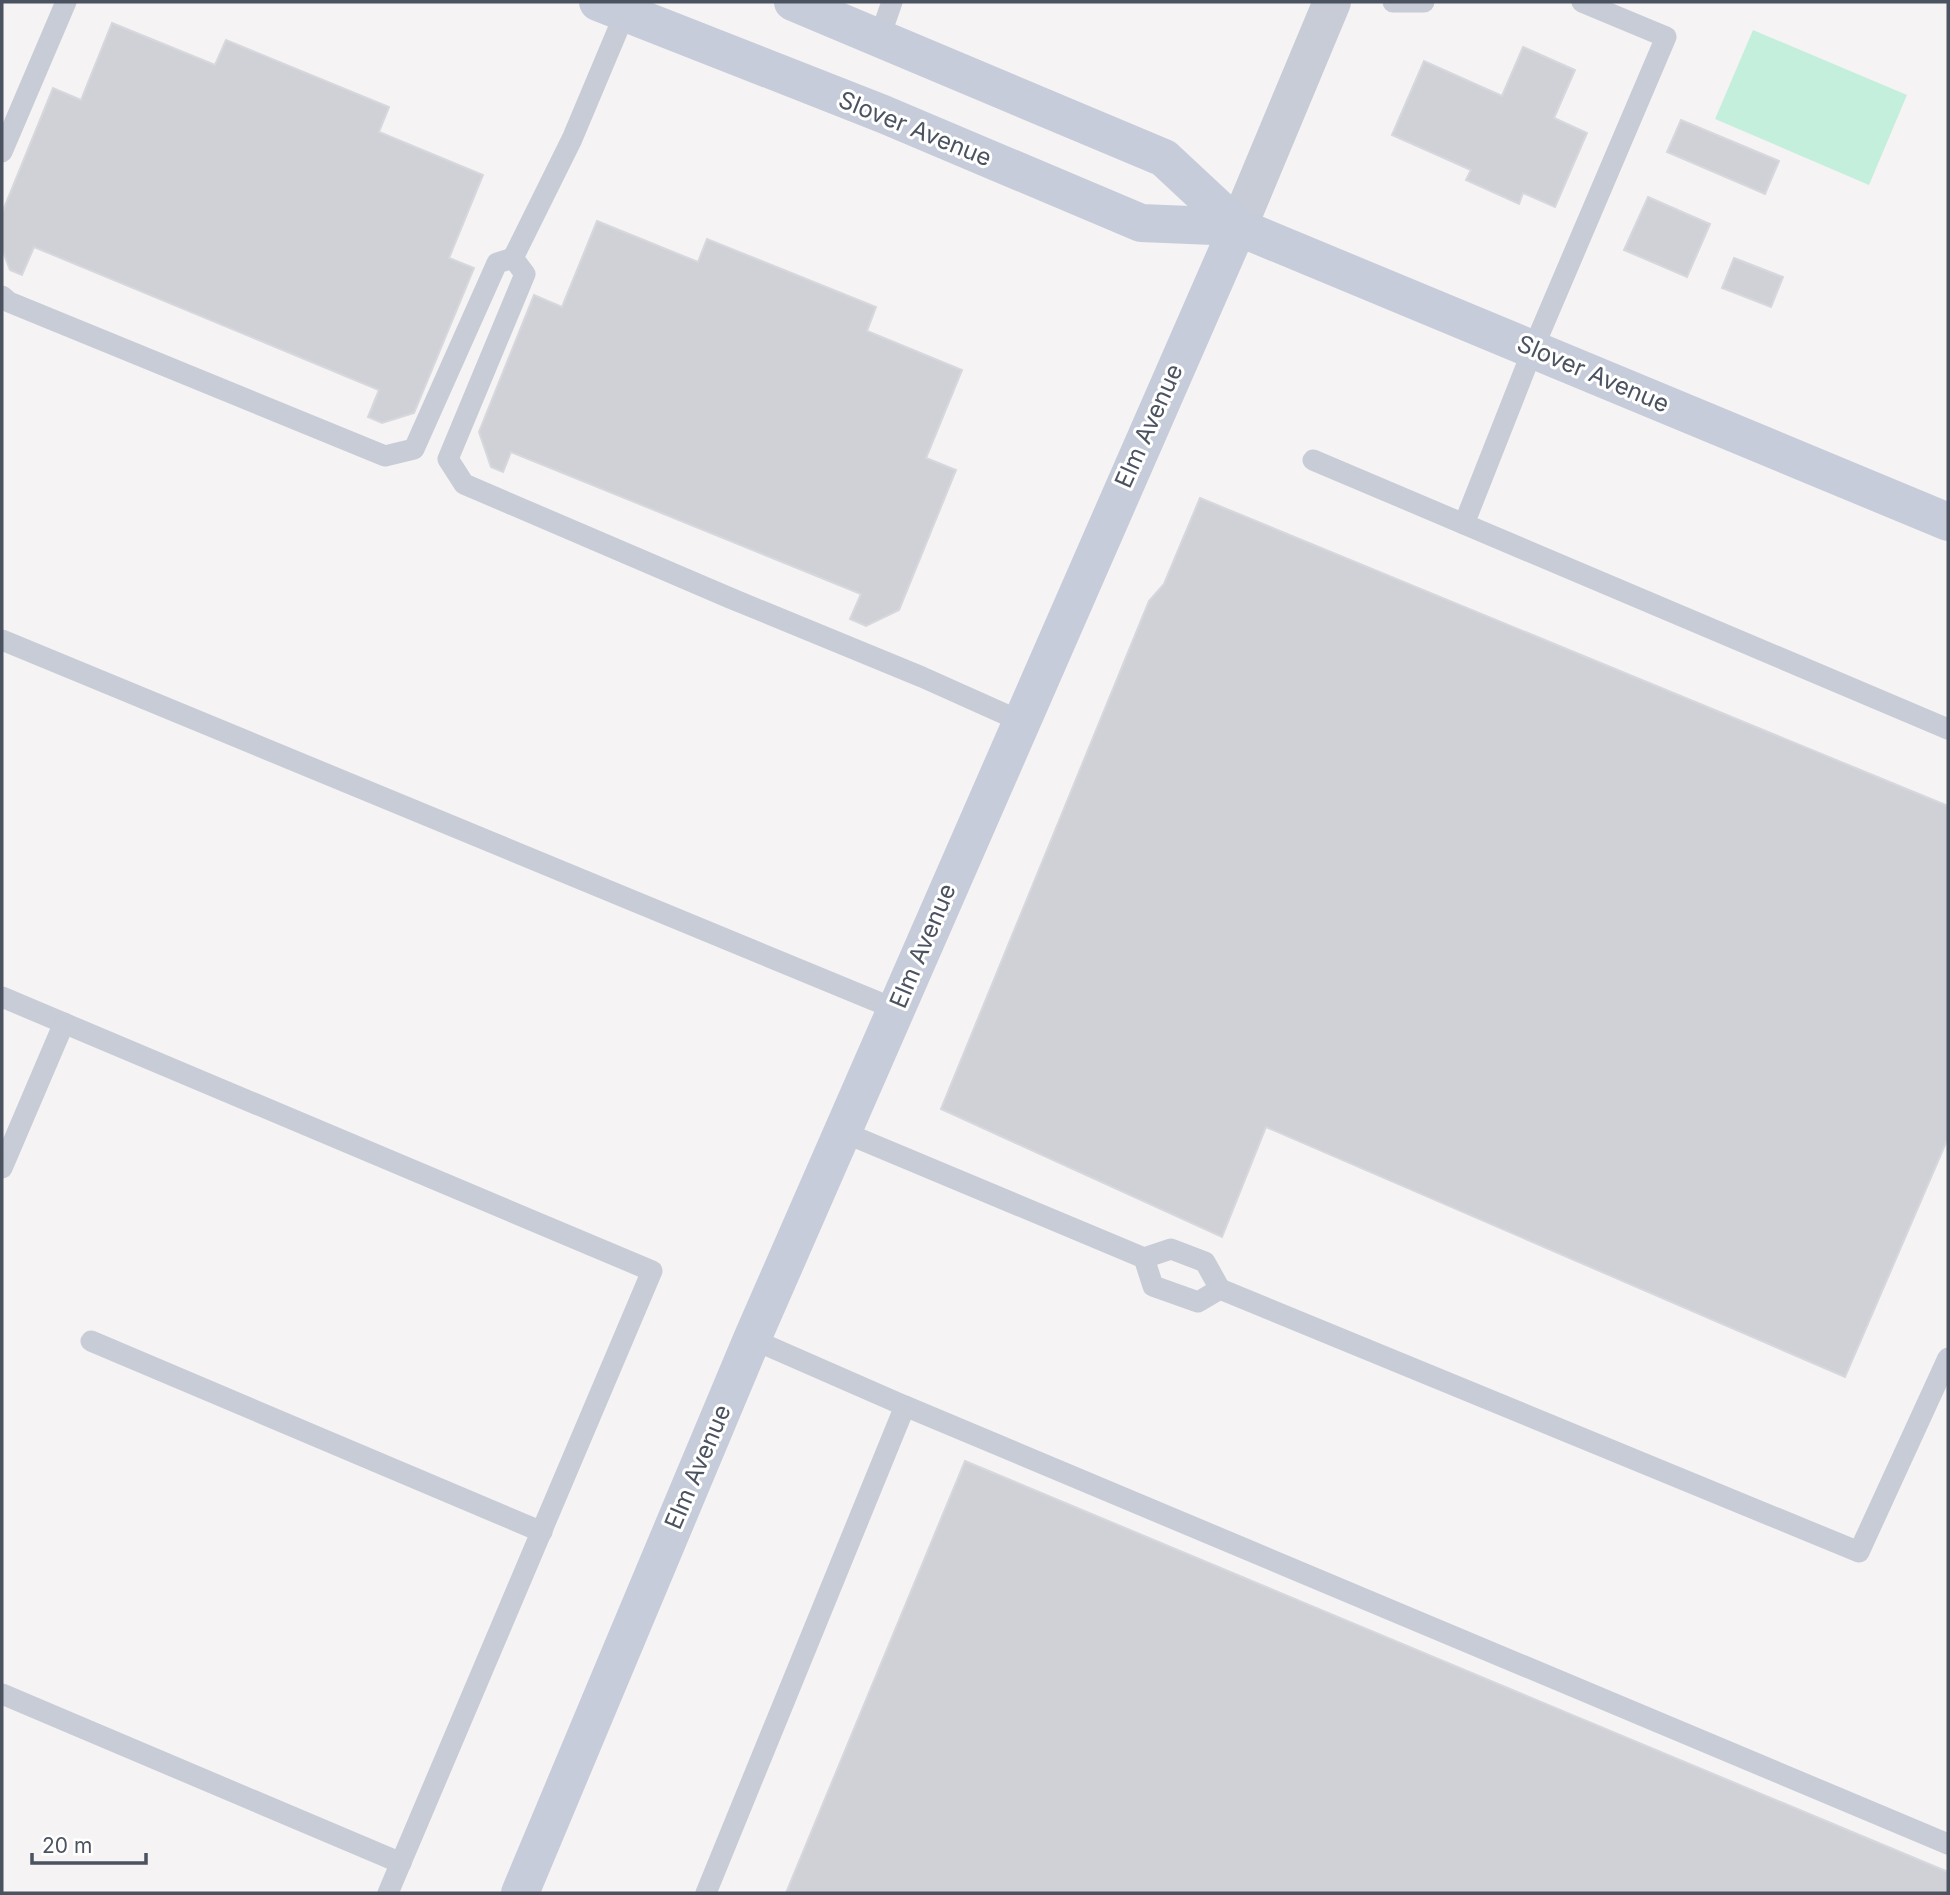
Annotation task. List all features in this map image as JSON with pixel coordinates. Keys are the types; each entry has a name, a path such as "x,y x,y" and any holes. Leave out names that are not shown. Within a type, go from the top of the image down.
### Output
{"main road":[{"name":"Slover Avenue","path":"793,2 1164,158 1238,227"},
{"name":"Slover Avenue","path":"612,8 883,114 1142,223 1238,227 1533,349 1946,514"},
{"name":"Elm Avenue","path":"520,1893 752,1339 844,1132 1020,720 1238,227"}],"street":[{"name":"Elm Avenue","path":"1238,227 1332,2"}],"lane":[{"path":"2,152 66,2"},
{"path":"879,39 892,2"},
{"path":"1393,2 1424,2"},
{"path":"1464,524 1533,349 1666,37 1581,2"},
{"path":"2,296 9,302 82,333 385,456 414,449 497,263 513,258 572,139 612,8"},
{"path":"513,258 525,274 448,459 464,484 1020,720"},
{"path":"1313,460 1948,729"},
{"path":"2,640 895,1009"},
{"path":"2,997 652,1271 388,1893"},
{"path":"2,1168 64,1023"},
{"path":"844,1132 1144,1258 1171,1250 1205,1262 1220,1289 1859,1552 1948,1358"},
{"path":"1144,1258 1153,1286 1198,1302 1220,1289"},
{"path":"752,1339 905,1406 1948,1844"},
{"path":"91,1341 542,1532"},
{"path":"706,1893 905,1406"},
{"path":"2,1693 401,1863"}],"green space":[{"path":"1753,30 1907,95 1869,185 1715,119"}],"building":[{"path":"112,23 215,65 226,40 389,107 379,132 483,175 449,258 474,268 414,413 382,423 368,417 379,390 34,247 22,275 10,270 2,249 2,213 53,88 81,100"},
{"path":"1523,47 1575,70 1554,118 1587,133 1555,207 1523,193 1519,204 1466,180 1471,170 1392,135 1424,61 1502,96"},
{"path":"1681,120 1779,161 1765,194 1667,152"},
{"path":"1648,197 1710,224 1687,277 1624,250"},
{"path":"597,221 698,262 707,239 876,307 867,331 962,370 926,458 956,470 899,610 866,626 850,619 861,594 511,452 503,472 491,467 479,432 534,295 562,307"},
{"path":"1734,258 1783,277 1771,307 1722,288"},
{"path":"1200,498 1948,806 1948,1138 1845,1377 1266,1127 1222,1237 941,1109 1149,601 1164,584"},
{"path":"965,1461 1948,1872 1948,1893 786,1893"}]}
